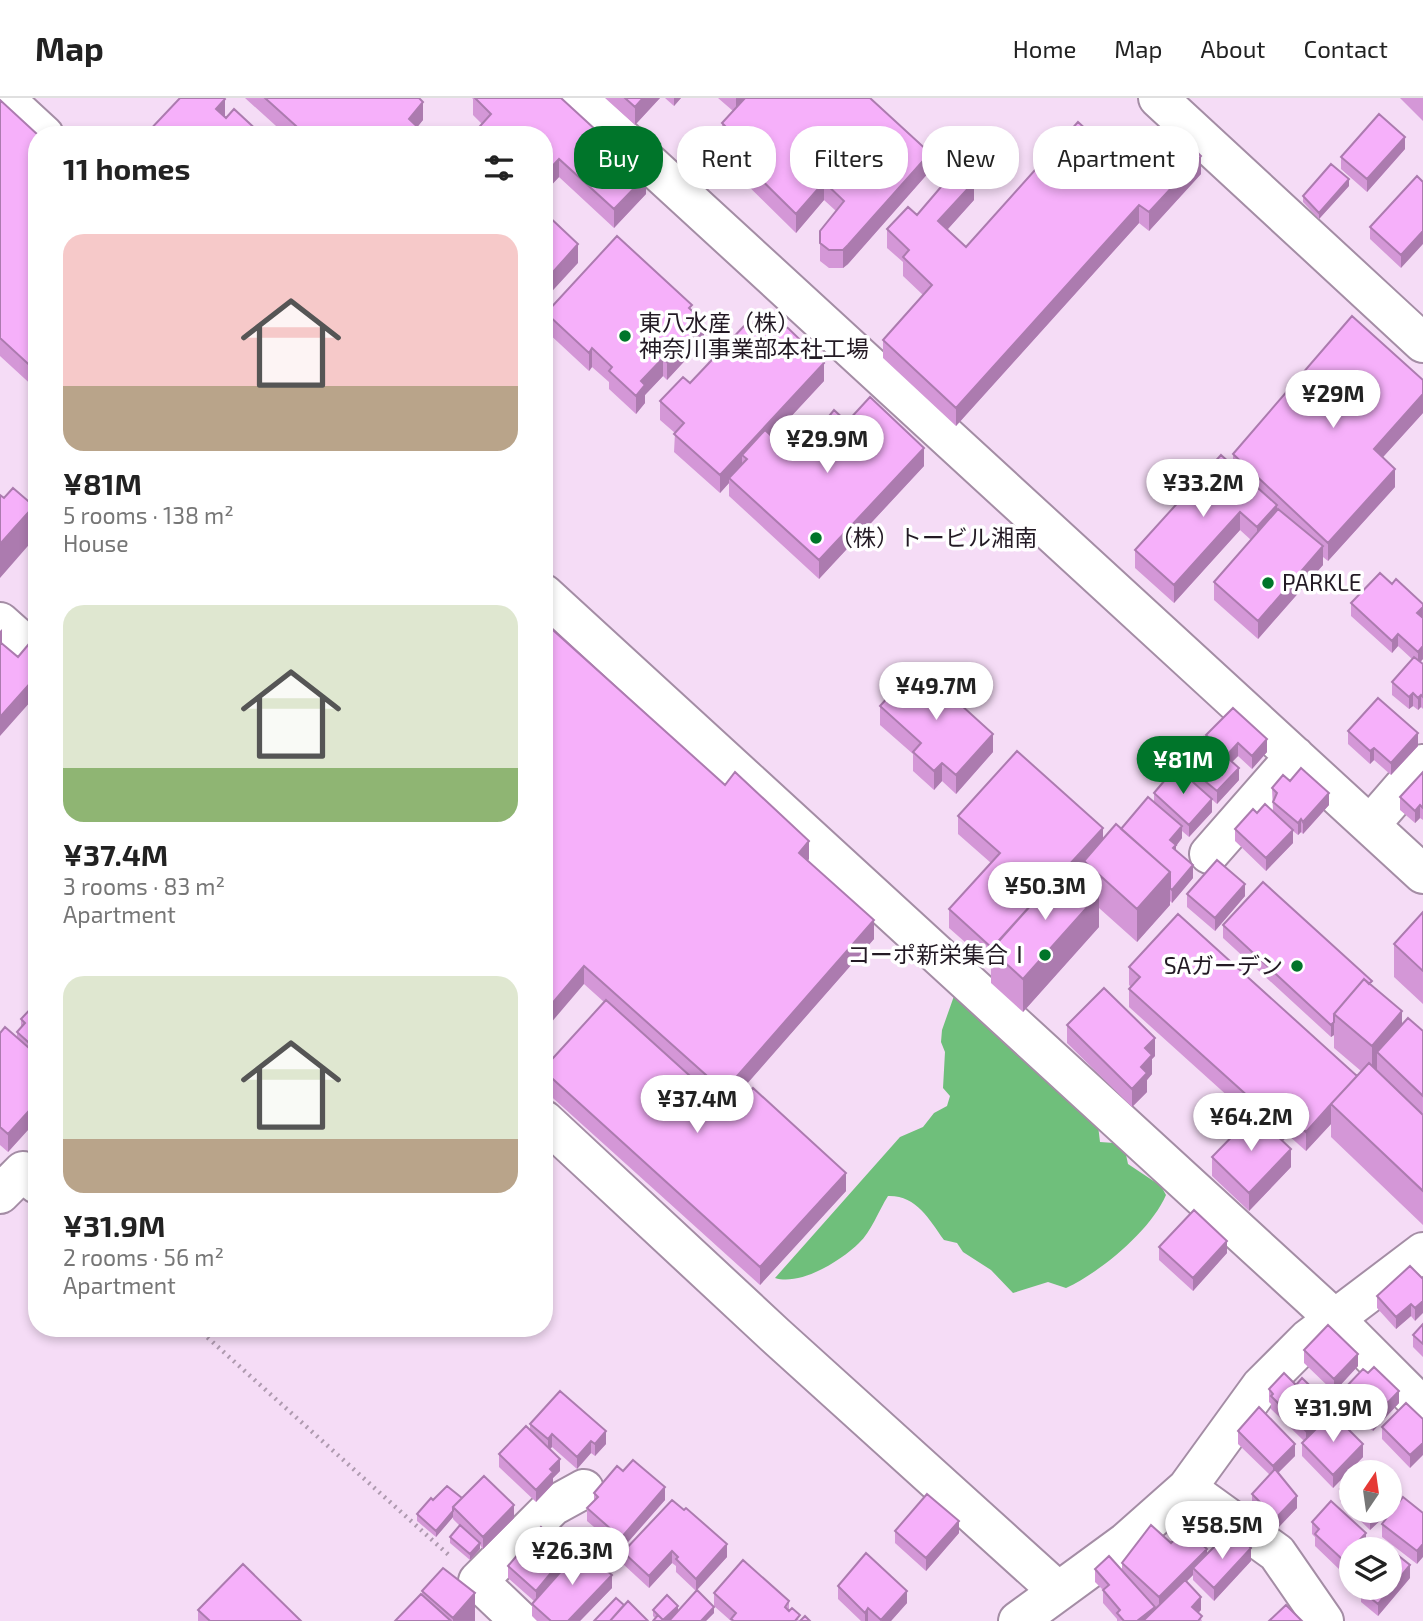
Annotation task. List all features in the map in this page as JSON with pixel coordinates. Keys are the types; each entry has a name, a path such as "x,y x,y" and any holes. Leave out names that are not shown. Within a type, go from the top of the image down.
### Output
{"street":[{"path":"4,98 34,126"},
{"path":"578,98 1423,874"},
{"path":"1158,98 1423,343"},
{"path":"553,602 1335,1319 1423,1406"},
{"path":"0,622 28,647"},
{"path":"1209,854 1295,756"},
{"path":"1370,825 1423,764"},
{"path":"553,1128 775,1335 1058,1591"},
{"path":"0,1194 23,1171 28,1176"},
{"path":"1018,1621 1126,1542 1188,1488 1261,1386 1308,1339 1423,1252"},
{"path":"1188,1488 1277,1553 1324,1621"},
{"path":"520,1621 478,1581 553,1506 584,1489"}],"path":[{"path":"207,1337 478,1581"}],"green space":[{"path":"967,988 1097,1117 1100,1142 1114,1143 1125,1150 1128,1164 1161,1186 1166,1195 1159,1208 1123,1249 1094,1272 1066,1288 1048,1282 1013,1293 991,1270 963,1252 957,1243 944,1240 914,1204 888,1196 863,1238 842,1257 808,1275 785,1280 775,1278 900,1137 923,1127 934,1113 947,1106 950,1096 943,1088 945,1052 941,1042 942,1030 954,996"}],"building":[{"path":"180,98 224,98 216,109 226,118 234,109 252,126 154,126"},
{"path":"265,98 419,98 423,102 409,119 416,126 296,126"},
{"path":"475,98 561,98 592,126 574,126 574,173 559,159 553,165 553,126 480,126 491,114"},
{"path":"625,98 643,98 635,107"},
{"path":"745,98 870,98 901,126 790,126 790,189 818,189 796,214 771,189 776,189 776,126 725,126 722,123"},
{"path":"0,100 28,126 28,364 0,338"},
{"path":"1379,114 1405,137 1367,179 1341,157"},
{"path":"908,133 922,146 922,162 908,178"},
{"path":"1331,164 1349,179 1319,213 1303,196"},
{"path":"1033,172 1033,189 1170,189 1149,212 1139,205 956,408 883,340 932,285 903,257 909,250 887,229 908,207 917,215 939,189 968,189 938,221 966,247"},
{"path":"1417,176 1423,182 1423,231 1401,255 1370,227"},
{"path":"592,189 633,189 614,209"},
{"path":"831,189 898,189 843,250 829,250 820,243 820,231 844,201"},
{"path":"553,220 578,244 553,272"},
{"name":"東八水産（株） 神奈川事業部本社工場","path":"617,236 692,305 689,308 704,322 667,362 663,358 641,381 645,385 636,396 609,371 612,367 592,348 589,353 553,320 553,305"},
{"path":"1352,316 1423,380 1423,394 1374,449 1395,469 1328,543 1233,454"},
{"path":"773,321 788,328 824,363 720,475 674,434 684,423 660,401 683,377 690,383 745,325"},
{"name":"（株）トービル湘南","path":"870,397 924,448 819,560 729,478 747,459 742,455 765,430 795,458 834,410 847,422"},
{"path":"1221,455 1277,505 1257,527 1240,512 1174,585 1135,550"},
{"path":"13,488 28,501 28,513 0,544 0,495 4,498"},
{"name":"PARKLE","path":"1278,509 1323,546 1258,621 1214,582"},
{"path":"1380,573 1392,584 1396,579 1423,604 1417,613 1423,618 1423,646 1418,652 1398,634 1392,641 1351,603"},
{"path":"553,630 725,785 735,772 809,841 799,853 874,920 724,1091 584,966 553,1002"},
{"path":"0,642 18,657 28,645 28,686 0,717"},
{"path":"1414,657 1423,664 1423,697 1421,695 1418,698 1413,693 1409,697 1392,682"},
{"path":"917,665 993,734 956,775 942,763 934,771 913,752 921,743 880,706"},
{"path":"1378,698 1418,733 1391,763 1374,748 1370,751 1348,731"},
{"path":"1233,708 1267,739 1252,756 1238,743 1227,755 1206,735"},
{"path":"1204,737 1239,768 1217,791 1183,763"},
{"path":"1017,751 1103,828 992,948 949,909 1000,853 958,816"},
{"path":"1176,767 1212,799 1189,825 1154,793"},
{"path":"1301,768 1329,793 1303,822 1301,819 1298,823 1273,802 1277,793 1272,788 1283,775 1290,781"},
{"path":"1423,772 1423,808 1420,805 1415,811 1400,797"},
{"path":"1148,797 1182,826 1170,840 1176,845 1173,848 1193,865 1172,890 1170,872 1121,829"},
{"path":"1265,804 1293,830 1266,858 1235,829 1253,809 1257,813"},
{"path":"1116,824 1170,872 1137,909 1084,861"},
{"path":"1217,860 1245,884 1215,918 1187,894"},
{"path":"1067,865 1099,894 1023,979 991,950"},
{"name":"SAガーデン","path":"1263,882 1372,981 1369,984 1364,979 1334,1014 1334,1022 1331,1025 1223,925"},
{"path":"1423,912 1423,971 1394,944"},
{"path":"1178,914 1357,1076 1306,1132 1288,1116 1280,1125 1129,989 1140,977 1129,967"},
{"path":"1364,979 1402,1011 1372,1046 1334,1014"},
{"path":"1104,988 1155,1038 1145,1048 1152,1055 1141,1067 1147,1073 1132,1089 1067,1025"},
{"path":"606,1000 731,1113 753,1088 846,1173 760,1267 553,1079 553,1058"},
{"path":"28,1012 28,1042 17,1032 25,1023 21,1019"},
{"path":"1408,1018 1423,1031 1423,1096 1377,1052"},
{"path":"5,1027 28,1047 28,1112 8,1134 0,1127 0,1033"},
{"path":"1369,1063 1423,1115 1423,1191 1331,1104"},
{"path":"1254,1114 1291,1149 1249,1193 1212,1157"},
{"path":"1194,1210 1227,1241 1193,1278 1159,1247"},
{"path":"1410,1266 1423,1279 1423,1301 1415,1308 1411,1304 1396,1317 1377,1296"},
{"path":"1423,1324 1423,1344 1413,1335"},
{"path":"1328,1325 1358,1354 1334,1379 1304,1350"},
{"path":"1374,1367 1399,1391 1373,1418 1343,1390 1363,1369 1368,1373"},
{"path":"1284,1373 1296,1385 1302,1378 1332,1407 1306,1431 1271,1396 1273,1394 1269,1389"},
{"path":"560,1391 606,1431 595,1444 591,1441 577,1457 552,1434 548,1439 530,1424"},
{"path":"1406,1403 1423,1419 1423,1443 1410,1455 1382,1427"},
{"path":"1259,1407 1295,1444 1273,1466 1238,1431"},
{"path":"1332,1413 1363,1444 1348,1460 1339,1460 1339,1469 1333,1475 1302,1443"},
{"path":"526,1426 560,1459 550,1469 553,1472 536,1490 499,1454"},
{"path":"633,1460 665,1487 621,1538 587,1508 598,1497 594,1493 617,1466 623,1471"},
{"path":"1275,1469 1297,1496 1276,1518 1252,1494"},
{"path":"484,1476 514,1505 483,1537 453,1507"},
{"path":"447,1486 462,1498 436,1531 417,1514 431,1498 433,1500"},
{"path":"927,1494 959,1521 926,1558 895,1531"},
{"path":"1402,1498 1423,1513 1423,1544 1417,1551 1382,1524 1402,1523"},
{"path":"672,1500 684,1510 686,1508 727,1544 696,1579 676,1559 678,1557 672,1551 649,1576 623,1552"},
{"path":"1331,1501 1339,1508 1339,1523 1355,1523 1366,1533 1362,1537 1339,1537 1339,1556 1315,1534 1319,1529 1312,1522"},
{"path":"460,1525 480,1543 470,1554 450,1537"},
{"path":"1151,1525 1171,1543 1185,1529 1207,1549 1159,1597 1122,1563"},
{"path":"541,1527 569,1551 536,1591 508,1566"},
{"path":"1238,1535 1251,1548 1214,1588 1193,1568 1219,1542 1225,1548"},
{"path":"577,1546 612,1575 568,1621 551,1621 532,1604 565,1567 563,1564"},
{"path":"866,1553 907,1591 881,1620 868,1608 865,1613 838,1586"},
{"path":"1109,1556 1155,1607 1137,1621 1124,1621 1117,1613 1120,1610 1103,1590 1109,1585 1095,1569"},
{"path":"1402,1559 1410,1565 1402,1575"},
{"path":"743,1560 789,1601 785,1607 789,1611 792,1608 800,1615 795,1621 731,1619 736,1613 714,1593"},
{"path":"243,1564 301,1621 210,1621 198,1610"},
{"path":"443,1568 475,1593 453,1618 422,1591"},
{"path":"1185,1580 1201,1597 1192,1607 1202,1616 1198,1621 1143,1621"},
{"path":"697,1590 714,1607 701,1621 669,1621"},
{"path":"421,1594 451,1621 395,1621"},
{"path":"667,1595 678,1606 663,1620 653,1610"},
{"path":"616,1598 624,1605 610,1621 594,1621"},
{"path":"628,1601 648,1621 610,1621"},
{"path":"1286,1605 1302,1621 1269,1621"},
{"path":"658,1615 664,1621 653,1621"}],"place":[{"name":"東八水産（株） 神奈川事業部本社工場","path":"625,336"},
{"name":"（株）トービル湘南","path":"816,538"},
{"name":"PARKLE","path":"1268,583"},
{"name":"コーポ新栄集合Ⅰ","path":"1045,955"},
{"name":"SAガーデン","path":"1297,966"}]}
